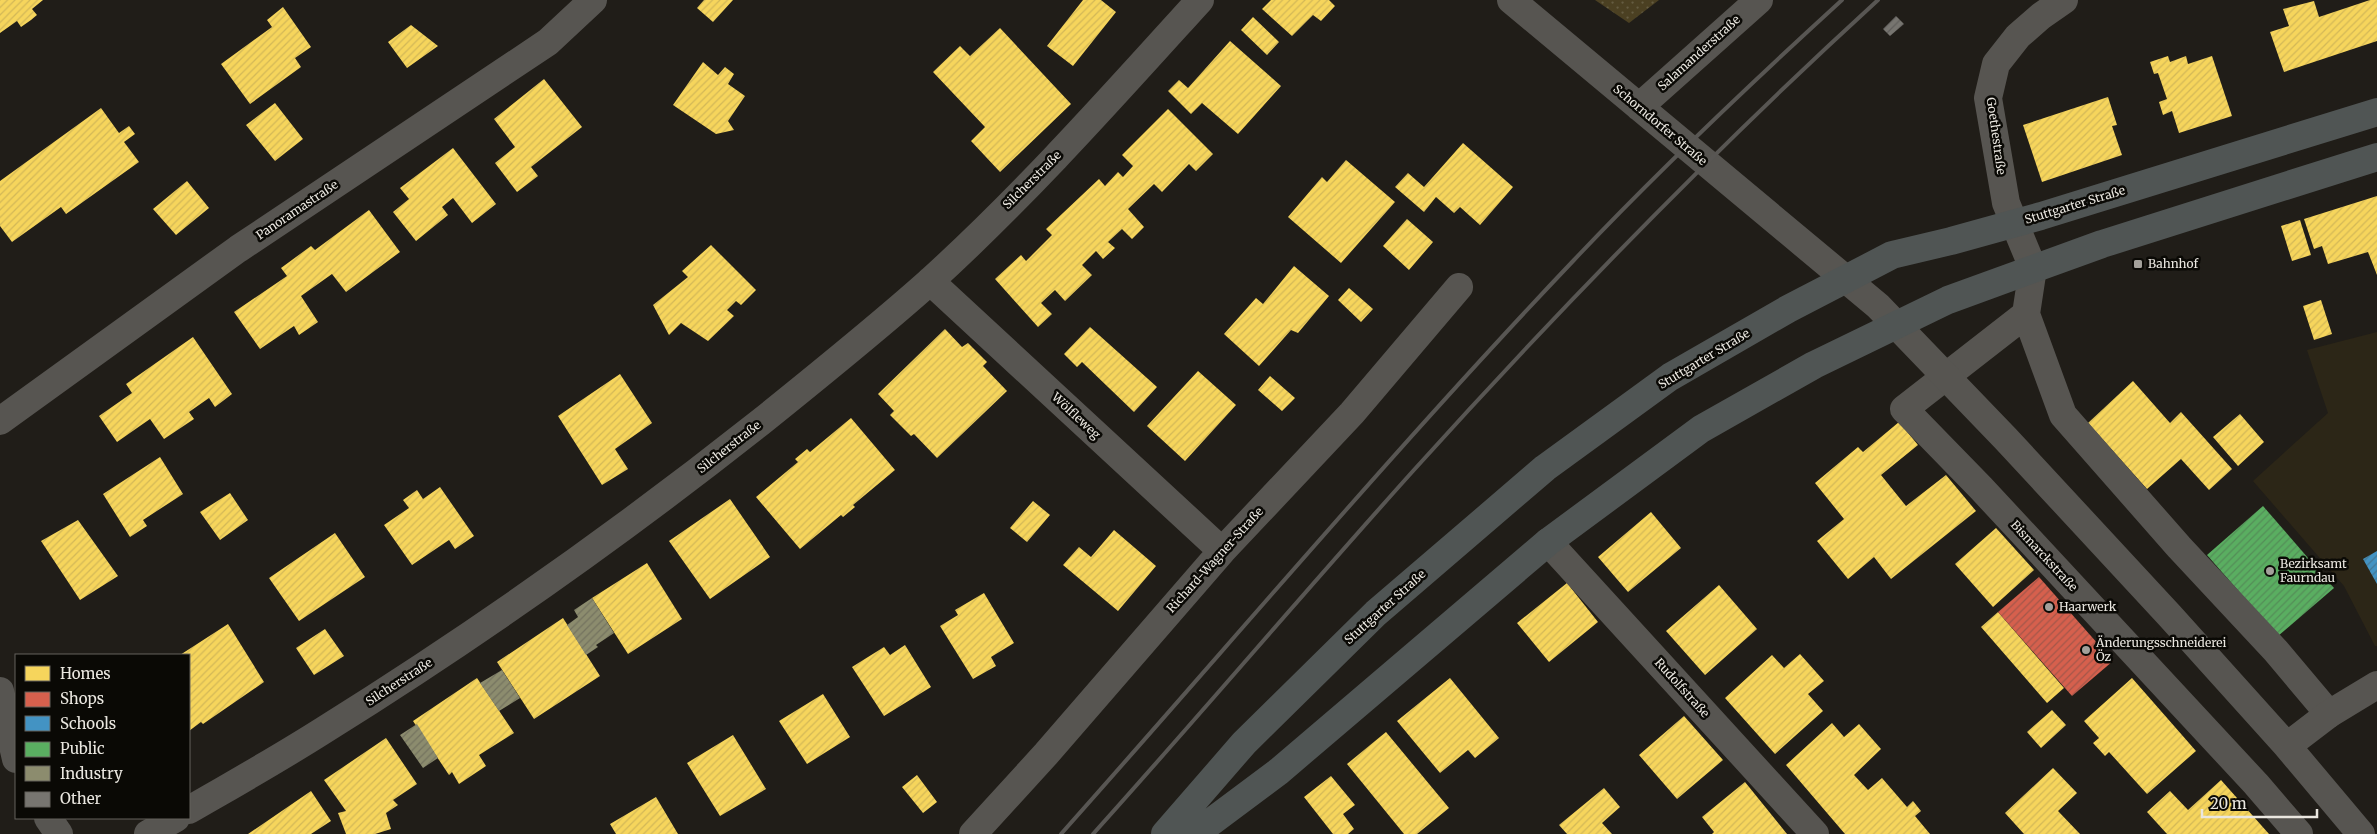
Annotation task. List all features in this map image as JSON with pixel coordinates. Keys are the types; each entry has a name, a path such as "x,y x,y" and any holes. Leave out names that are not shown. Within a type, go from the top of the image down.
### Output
{"main road":[{"name":"Stuttgarter Straße","path":"1165,834 1244,743 1376,613 1545,468 1670,377 1788,309 1892,254 1951,241 2013,223 2377,112"},
{"path":"1194,834 1278,772 1548,542 1701,429 1788,380 1948,300 2102,244 2377,157"}],"street":[{"name":"Panoramastraße","path":"0,420 238,249 548,42 593,0"},
{"name":"Silcherstraße","path":"190,809 323,731 529,596 691,477 856,346 930,281 1081,131 1200,0"},
{"name":"Schorndorfer Straße","path":"1511,0 1878,306 2006,439 2287,746"},
{"name":"Salamanderstraße","path":"1639,107 1759,0"},
{"name":"Goethestraße","path":"2033,268 2006,203 1988,98 1996,64 2018,36 2041,16 2064,0"},
{"path":"2033,268 2026,314 2063,415 2179,547 2276,651 2328,714"},
{"name":"Wölfleweg","path":"930,281 1222,551"},
{"name":"Richard-Wagner-Straße","path":"973,834 1046,754 1222,551 1352,412 1459,287"},
{"name":"Bismarckstraße","path":"2026,314 1904,409 1981,488 2256,784 2299,834"},
{"name":"Rudolfstraße","path":"1548,542 1814,834"},
{"path":"2361,834 2287,746 2328,714 2377,685"},
{"path":"0,691 15,755"},
{"path":"49,819 59,834"},
{"path":"148,834 174,819"}],"shaded area":[{"path":"1595,0 1659,0 1629,23"},
{"path":"2377,332 2377,646 2375,646 2344,586 2253,481 2328,413 2307,350"}],"building: Homes":[{"path":"0,0 43,0 32,9 37,15 31,20 21,27 17,21 0,33"},
{"path":"704,0 733,0 713,22 697,8"},
{"path":"1083,0 1101,0 1116,12 1073,66 1047,46"},
{"path":"1271,0 1329,0 1335,6 1321,21 1313,15 1292,36 1262,9"},
{"path":"2370,0 2377,0 2377,41 2284,72 2270,32 2289,26 2283,9 2314,1 2319,17"},
{"path":"283,7 311,47 295,58 301,67 250,104 221,64 272,27 267,20"},
{"path":"1253,17 1279,42 1267,55 1241,30"},
{"path":"411,25 438,46 407,68 388,42"},
{"path":"1000,28 1071,104 1000,172 971,141 985,127 933,72 960,46 970,56"},
{"path":"1230,41 1281,86 1238,134 1202,103 1191,114 1168,91 1179,80 1188,88"},
{"path":"2168,56 2170,62 2186,56 2188,64 2212,56 2232,116 2179,133 2172,111 2163,115 2159,102 2167,99 2158,73 2154,74 2150,62"},
{"path":"703,62 718,75 725,67 734,74 728,84 745,96 728,121 734,130 716,134 673,105"},
{"path":"544,79 582,127 531,167 538,176 517,192 495,163 515,147 494,119"},
{"path":"2108,97 2117,125 2112,126 2122,155 2042,182 2023,125"},
{"path":"275,103 303,139 275,161 246,125"},
{"path":"101,108 119,133 129,126 135,134 124,142 139,162 66,214 61,207 12,242 0,226 0,181"},
{"path":"1168,109 1213,154 1196,171 1189,164 1162,192 1154,184 1128,209 1144,227 1132,239 1122,229 1108,242 1115,248 1103,259 1096,251 1082,265 1092,275 1065,301 1055,290 1041,303 1052,314 1038,327 995,279 1021,255 1026,261 1052,235 1046,229 1099,179 1105,186 1118,172 1123,177 1133,166 1122,155"},
{"path":"1463,143 1513,187 1480,225 1460,207 1454,213 1436,197 1424,212 1395,187 1408,173 1424,187"},
{"path":"453,148 496,204 472,223 453,198 442,207 448,215 416,241 393,212 409,199 400,188"},
{"path":"1346,160 1395,202 1341,263 1288,217 1322,177 1327,182"},
{"path":"187,181 209,208 176,235 153,209"},
{"path":"2377,196 2377,275 2368,252 2328,264 2322,246 2314,249 2304,219"},
{"path":"369,210 400,252 346,292 332,274 301,296 318,322 299,335 294,326 260,349 234,312 287,276 281,268 311,246 315,250"},
{"path":"1407,219 1433,242 1409,270 1383,246"},
{"path":"2300,220 2311,255 2292,261 2281,226"},
{"path":"711,245 756,290 741,305 736,301 727,310 734,316 708,341 681,323 669,335 653,305 688,277 682,271"},
{"path":"1294,266 1329,296 1298,333 1291,330 1259,366 1224,334 1256,298 1263,304"},
{"path":"1349,288 1373,309 1361,322 1338,300"},
{"path":"2321,300 2332,334 2314,340 2303,306"},
{"path":"1090,327 1157,387 1134,412 1082,362 1077,367 1064,354"},
{"path":"945,329 962,347 968,343 987,362 983,366 1007,391 937,458 914,434 911,436 890,415 894,411 878,394"},
{"path":"193,337 232,394 215,407 209,398 189,412 194,419 164,439 150,419 117,442 99,416 132,393 126,384"},
{"path":"1198,371 1236,405 1185,461 1147,426"},
{"path":"620,374 652,423 615,449 628,469 602,485 558,416"},
{"path":"1270,376 1295,398 1282,411 1258,390"},
{"path":"2133,381 2170,423 2181,412 2232,469 2209,490 2181,459 2147,489 2088,423"},
{"path":"2240,414 2264,442 2238,466 2213,437"},
{"path":"851,418 895,470 853,505 855,507 843,517 841,515 800,549 756,497 798,462 795,459 807,449 810,452"},
{"path":"1899,422 1918,445 1881,475 1906,506 1946,475 1976,511 1891,579 1874,557 1848,579 1817,541 1844,519 1815,483 1858,447 1863,452"},
{"path":"160,457 183,494 143,520 147,526 130,537 103,494"},
{"path":"440,487 474,536 455,549 449,540 412,565 384,525 409,508 403,500 417,490 423,499"},
{"path":"230,493 248,520 220,540 200,512"},
{"path":"730,499 770,557 710,599 669,541"},
{"path":"1033,501 1050,515 1027,542 1010,528"},
{"path":"1651,512 1681,548 1628,592 1598,557"},
{"path":"78,520 118,576 80,600 41,541"},
{"path":"1996,528 2034,570 1993,607 1955,564"},
{"path":"1114,530 1156,566 1118,611 1063,565 1079,547 1091,557"},
{"path":"335,533 365,577 299,621 269,578"},
{"path":"647,563 682,619 628,654 592,598"},
{"path":"1567,583 1598,622 1549,662 1517,623"},
{"path":"1719,585 1757,629 1705,675 1666,631"},
{"path":"984,593 1014,643 991,657 996,666 973,679 940,626 958,615 955,610"},
{"path":"1998,612 2064,688 2047,703 1981,627"},
{"path":"563,618 600,676 534,719 497,662"},
{"path":"228,624 264,682 203,724 201,722 190,730 190,654 182,654"},
{"path":"325,629 344,656 314,675 296,648"},
{"path":"905,645 931,687 884,716 852,667 884,647 890,655"},
{"path":"1800,654 1824,681 1808,694 1823,711 1775,754 1725,698 1772,655 1784,668"},
{"path":"477,678 514,733 479,755 486,766 459,784 452,772 449,775 413,721"},
{"path":"1450,678 1499,738 1475,758 1468,750 1440,773 1397,721"},
{"path":"2132,678 2196,751 2147,794 2109,752 2105,756 2093,743 2099,738 2084,721"},
{"path":"823,694 850,737 807,764 779,721"},
{"path":"2052,710 2066,725 2041,748 2027,732"},
{"path":"1684,716 1723,760 1677,799 1639,755"},
{"path":"1832,723 1844,737 1859,724 1881,749 1854,775 1868,790 1882,778 1907,807 1913,801 1921,811 1915,816 1930,834 1845,834 1786,765"},
{"path":"1386,732 1449,808 1417,834 1404,834 1347,764"},
{"path":"733,735 766,789 720,816 687,763"},
{"path":"386,738 417,784 393,800 398,805 386,813 391,829 375,834 346,834 338,813 346,811 324,780"},
{"path":"2053,768 2077,793 2058,811 2080,834 2024,834 2005,813"},
{"path":"917,775 937,802 923,813 902,787"},
{"path":"1331,776 1355,805 1343,814 1354,829 1348,834 1333,834 1304,797"},
{"path":"2221,780 2269,834 2167,834 2147,812 2170,791 2188,810"},
{"path":"1745,782 1787,834 1712,834 1714,832 1702,817"},
{"path":"1604,788 1620,807 1602,823 1612,834 1567,834 1559,825"},
{"path":"311,791 331,821 311,834 248,834"},
{"path":"656,797 678,834 616,834 610,824"}],"building: Shops":[{"path":"2039,577 2113,661 2072,696 1998,612"}],"building: Schools":[{"path":"2377,551 2377,584 2363,559"}],"building: Public":[{"name":"Bezirksamt Faurndau","path":"2263,506 2334,588 2278,636 2207,555"}],"building: Industry":[{"path":"592,598 614,633 596,645 598,647 586,655 567,625 578,617 574,610"},
{"path":"502,670 520,698 499,711 480,683"},
{"path":"417,724 438,758 423,768 400,735"}],"building: Other":[{"path":"1896,16 1904,24 1890,36 1883,29"}],"railway":[{"path":"1061,834 1379,473 1508,330 1606,226 1672,160 1842,0"},
{"path":"1093,834 1373,516 1525,349 1698,171 1878,0"}],"place":[{"name":"Bahnhof","path":"2138,264"},
{"name":"Bezirksamt Faurndau","path":"2270,571"},
{"name":"Haarwerk","path":"2049,607"},
{"name":"Änderungsschneiderei Öz","path":"2086,650"}]}
